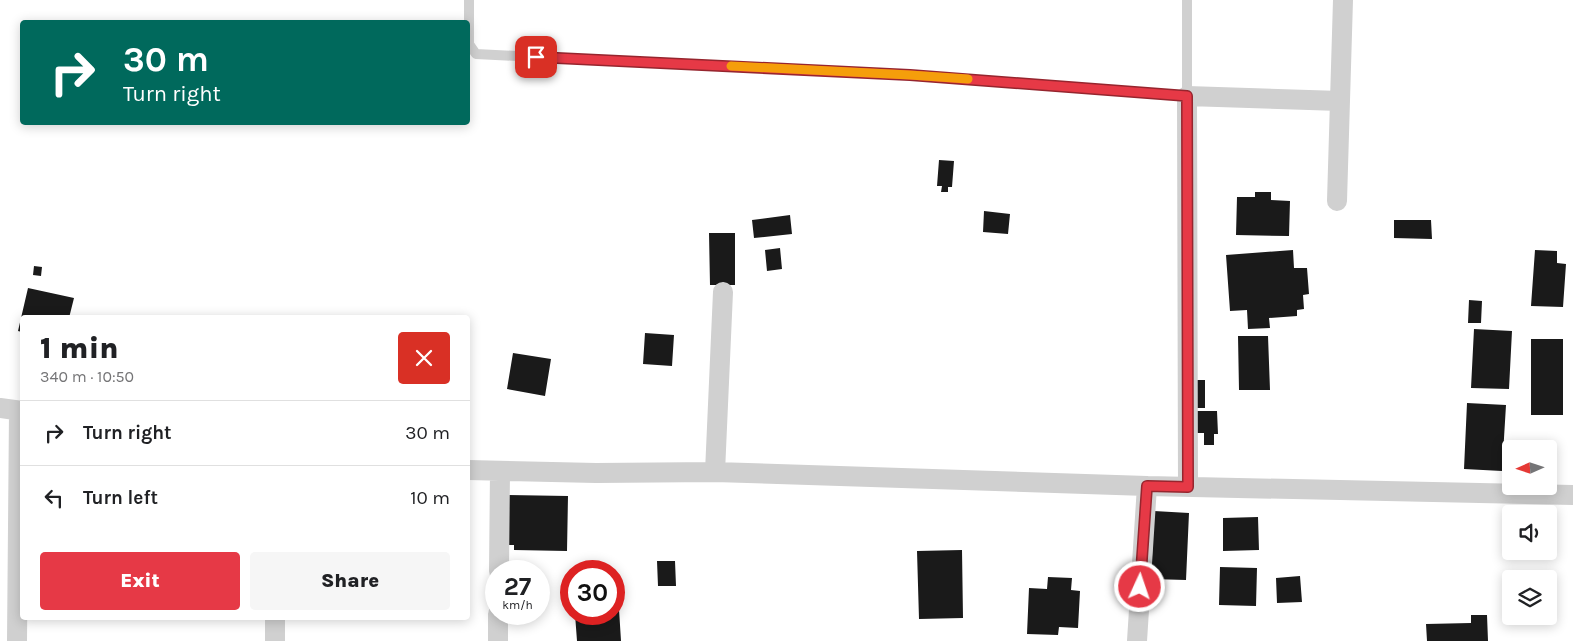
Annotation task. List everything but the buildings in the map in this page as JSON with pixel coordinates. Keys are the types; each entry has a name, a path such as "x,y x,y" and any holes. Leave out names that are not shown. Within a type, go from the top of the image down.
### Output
{"street":[{"path":"1338,201 1343,0"},
{"path":"1188,487 1187,96 1340,100"},
{"path":"715,472 723,292"},
{"path":"14,410 18,641"},
{"path":"470,470 596,473 715,472 1147,486 1573,495"},
{"path":"499,560 500,472"},
{"path":"1137,641 1147,486"},
{"path":"275,620 276,641"},
{"path":"498,625 498,641"}],"lane":[{"path":"469,0 469,20"},
{"path":"470,45 476,54 910,75 1187,96 1187,0"}],"slow traffic":[{"path":"731,66 968,79"}],"route":[{"path":"536,57 910,75 1187,96 1188,487 1147,486 1140,587"}]}
